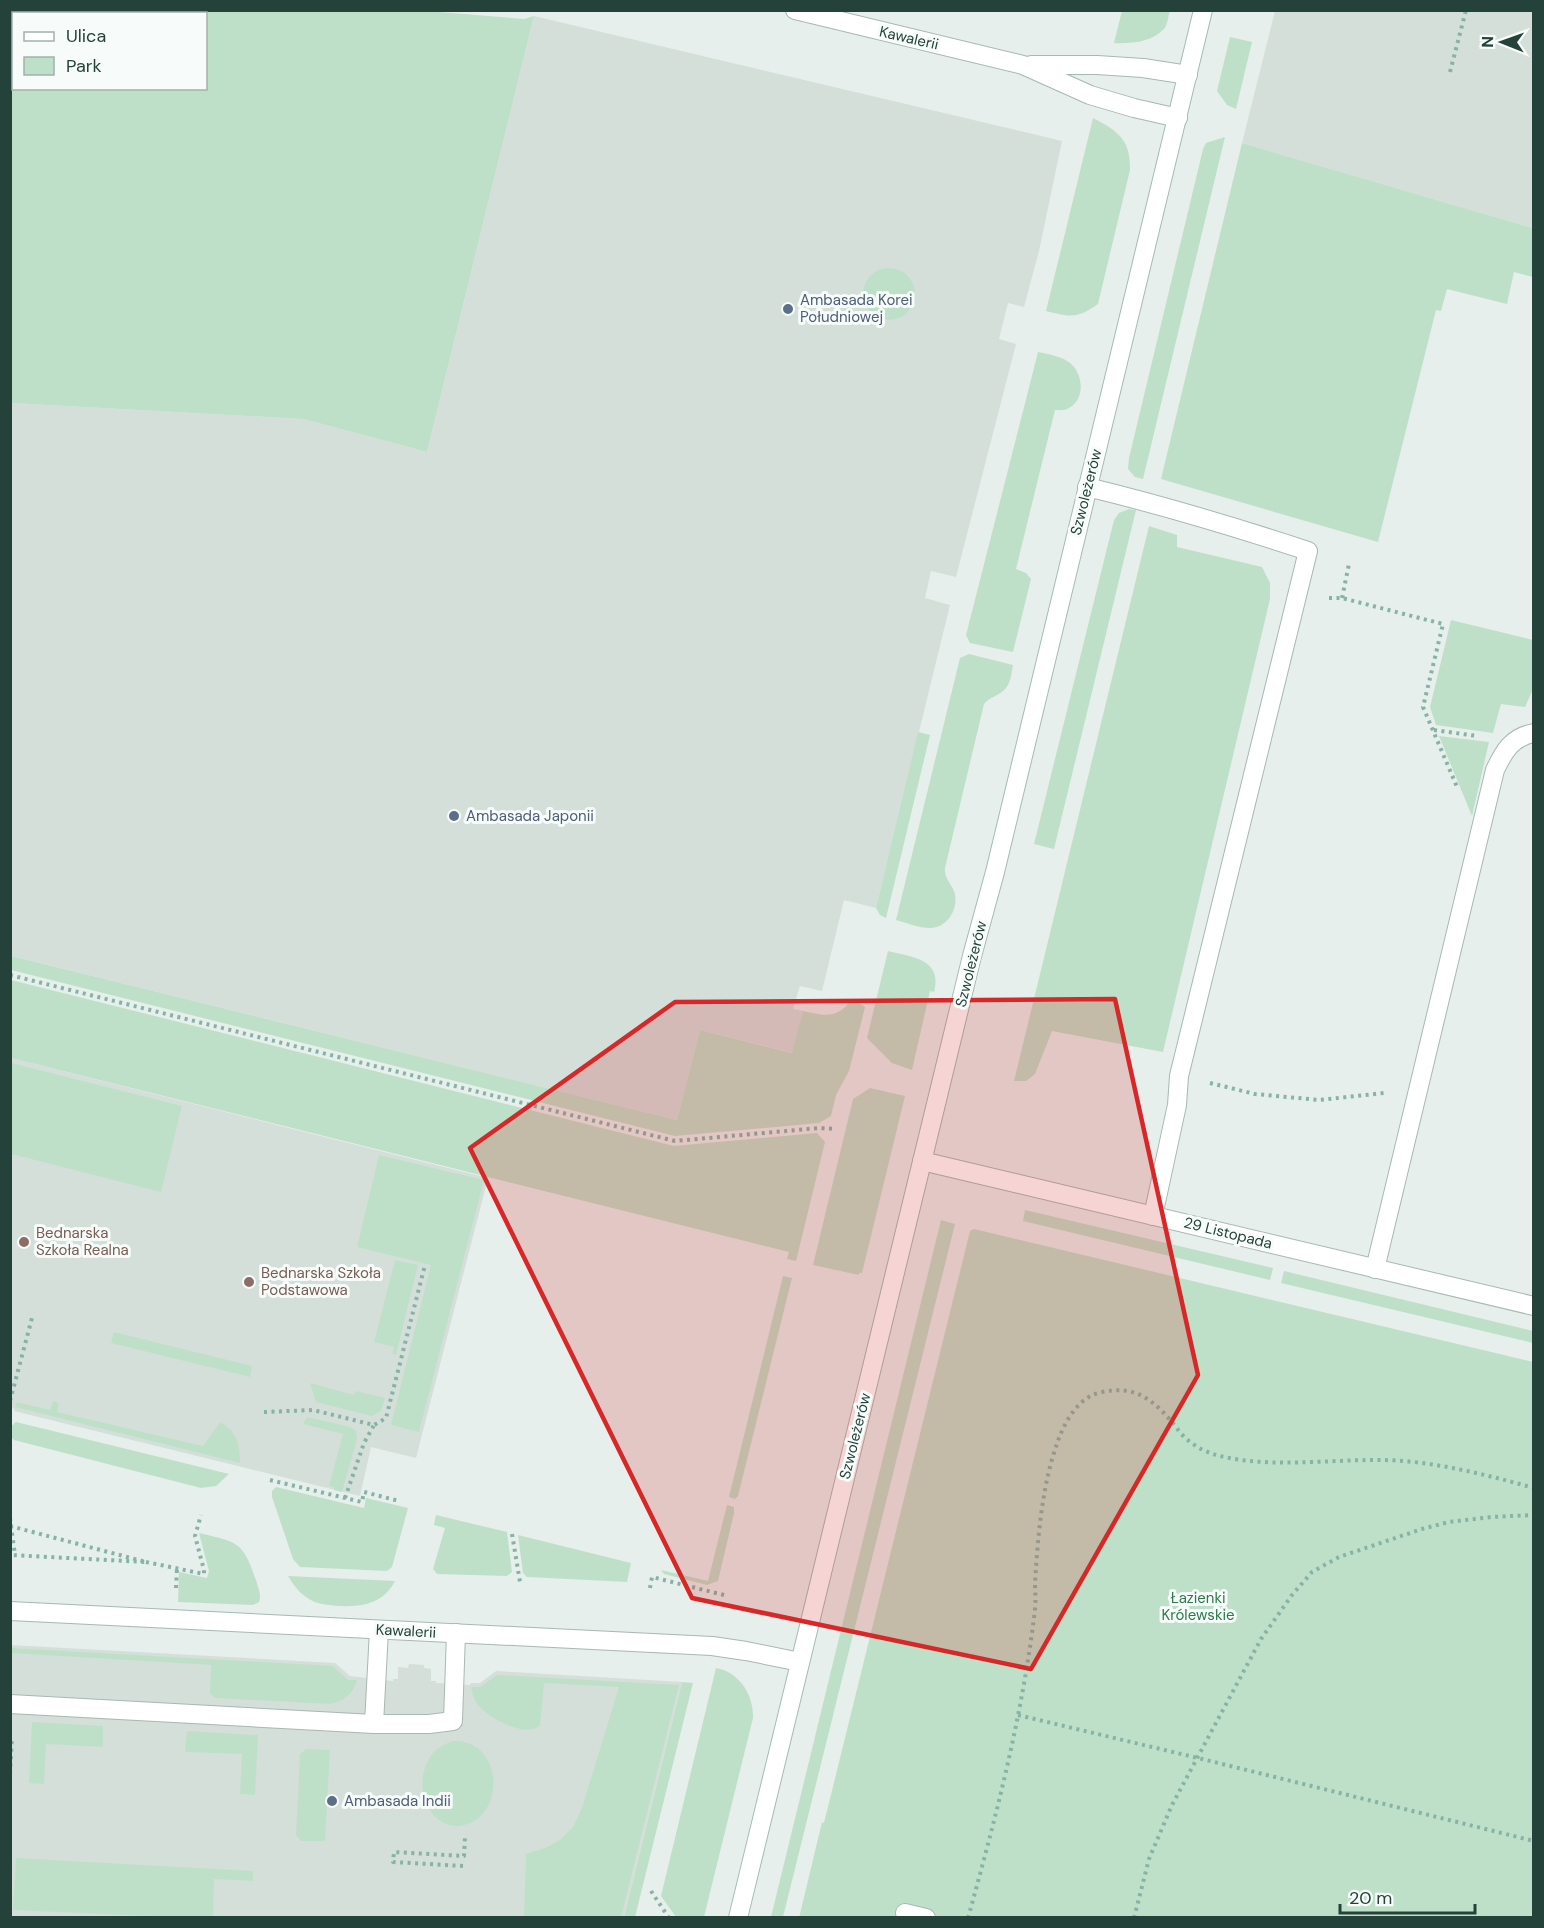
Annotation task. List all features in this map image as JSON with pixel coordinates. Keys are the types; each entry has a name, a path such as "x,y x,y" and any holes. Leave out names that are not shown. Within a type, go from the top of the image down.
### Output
{"street":[{"name":"Kawalerii","path":"795,10 1023,65 1089,95 1178,118"},
{"name":"Szwoleżerów","path":"738,1917 922,1161 995,872 1203,10"},
{"name":"Kawalerii","path":"1023,65 1097,65 1143,68 1188,75"},
{"path":"1087,487 1146,501 1308,551 1179,1076 1177,1105 1153,1216"},
{"path":"1375,1269 1495,770 1505,750 1512,743 1518,738 1533,733"},
{"name":"29 Listopada","path":"922,1161 1533,1306"},
{"name":"Kawalerii","path":"10,1611 712,1646 800,1662"},
{"path":"375,1724 379,1630"},
{"path":"10,1704 375,1724 429,1724 453,1721 456,1633"},
{"path":"905,1913 926,1917"}],"path":[{"path":"1450,72 1466,10"},
{"path":"1342,598 1350,564"},
{"path":"1327,598 1342,598 1443,624 1423,707 1478,839"},
{"path":"1433,730 1500,738 1512,743"},
{"path":"10,975 675,1141 819,1128 836,1129"},
{"path":"1179,1076 1255,1094 1319,1100 1418,1090"},
{"path":"345,1498 364,1443 374,1425 386,1418 425,1265"},
{"path":"10,1401 32,1318"},
{"path":"968,1917 1018,1715 1035,1606 1038,1554 1047,1482 1066,1423 1070,1415 1086,1398 1100,1392 1132,1391 1158,1405 1187,1440 1213,1455 1272,1462 1402,1461 1433,1464 1533,1488"},
{"path":"264,1412 313,1410 374,1425"},
{"path":"270,1480 362,1502 364,1492 399,1501"},
{"path":"12,1526 146,1562 204,1574 195,1536 201,1515"},
{"path":"1134,1917 1149,1859 1172,1805 1261,1639 1292,1595 1312,1572 1339,1557 1449,1522 1533,1515"},
{"path":"10,1518 13,1555 146,1562"},
{"path":"512,1534 520,1582"},
{"path":"650,1588 652,1577 724,1595"},
{"path":"1018,1715 1533,1841"},
{"path":"463,1866 393,1862 394,1852 464,1856 465,1837"},
{"path":"651,1891 669,1917"},
{"path":"30,1917 57,1917"}],"highlighted area":[{"path":"1115,999 1198,1375 1031,1669 692,1598 470,1148 675,1002"}],"shaded area":[{"path":"1275,11 1533,11 1533,228 1242,143"},
{"name":"Ambasada Japonii","path":"534,16 1062,141 1039,251 1024,307 1008,303 999,339 1016,344 956,577 931,571 925,598 950,605 876,908 844,900 822,991 800,986 793,1009 803,1011 793,1053 700,1030 677,1120 11,956 11,403 303,419 427,452"},
{"path":"11,1058 488,1178 416,1458 371,1447 360,1496 14,1411 15,1409 11,1408"},
{"name":"Ambasada Indii","path":"10,1645 335,1663 350,1676 393,1681 393,1679 398,1679 398,1667 408,1668 409,1664 424,1665 424,1668 431,1669 431,1681 436,1681 436,1683 470,1685 480,1683 496,1671 682,1682 624,1917 11,1917"}],"green space":[{"path":"1122,10 1170,11 1164,29 1154,37 1134,42 1114,43"},
{"path":"11,11 427,11 524,19 534,16 427,452 303,419 11,403"},
{"path":"1230,37 1252,42 1236,109 1227,105 1217,91"},
{"path":"1093,118 1116,132 1121,138 1128,151 1130,170 1098,304 1079,314 1061,315 1046,311"},
{"path":"1225,137 1143,479 1135,477 1128,469 1129,458 1203,149 1206,143"},
{"path":"1242,143 1533,228 1533,277 1514,272 1507,304 1447,289 1441,311 1436,310 1378,542 1161,479"},
{"path":"884,268 894,268 908,275 915,294 908,313 894,320 884,320 874,316 867,309 863,299 863,289 867,279 874,272"},
{"path":"1038,352 1059,357 1070,363 1078,373 1081,386 1078,399 1074,404 1064,410 1055,410 1016,569 1026,573 1031,579 1013,652 970,643 966,635"},
{"path":"1129,509 1136,510 1054,849 1034,844 1114,520 1119,513"},
{"path":"1149,526 1177,535 1177,547 1262,567 1270,583 1270,599 1163,1052 1052,1031 1035,1074 1026,1081 1014,1081"},
{"path":"1451,620 1533,640 1533,689 1525,707 1501,704 1493,733 1436,725 1430,707"},
{"path":"969,654 1013,665 1005,690 984,704 945,868 955,894 953,912 941,925 921,927 896,920 960,658"},
{"path":"918,732 930,735 886,918 880,915 876,908"},
{"path":"1439,736 1489,742 1472,816"},
{"path":"888,951 923,961 930,966 936,981 934,992 930,991 912,1070 892,1063 867,1038"},
{"path":"11,956 677,1120 700,1030 792,1053 803,1011 824,1015 836,1013 852,999 865,1007 849,1071 836,1095 831,1116 819,1123 675,1136 11,970"},
{"path":"11,980 674,1146 817,1133 825,1142 796,1261 787,1259 789,1252 11,1058"},
{"path":"11,1063 182,1106 161,1192 11,1154"},
{"path":"870,1088 905,1096 862,1273 859,1275 813,1265 853,1099"},
{"path":"379,1155 484,1180 419,1432 391,1425 431,1265 357,1247"},
{"path":"1025,1210 1273,1268 1270,1280 1023,1221"},
{"path":"941,1220 955,1224 783,1917 771,1917"},
{"name":"Łazienki Królewskie","path":"974,1229 1533,1362 1533,1917 799,1918 970,1231"},
{"path":"395,1260 418,1265 396,1355 392,1354 394,1347 374,1342"},
{"path":"1284,1271 1533,1331 1533,1343 1281,1283"},
{"path":"783,1276 792,1278 738,1496 735,1499 729,1497"},
{"path":"114,1332 252,1366 250,1377 111,1343"},
{"path":"310,1383 354,1395 356,1391 385,1398 381,1411 372,1416 316,1402"},
{"path":"56,1401 59,1405 57,1412 203,1446 220,1422 234,1434 240,1463 15,1407 17,1402 50,1410 53,1402"},
{"path":"307,1417 351,1427 356,1431 357,1439 342,1492 329,1486 343,1434 303,1424"},
{"path":"16,1422 229,1474 216,1486 201,1488 14,1440 11,1437 11,1430"},
{"path":"276,1487 364,1508 366,1498 408,1508 392,1567 387,1571 300,1567 293,1559 272,1497 272,1491"},
{"path":"727,1505 734,1507 734,1513 718,1581 707,1585 664,1574 661,1570 708,1581"},
{"path":"436,1515 507,1532 512,1572 507,1576 437,1574 433,1569 445,1528 434,1525"},
{"path":"199,1533 230,1542 242,1550 256,1580 260,1594 259,1602 253,1605 178,1602 179,1572 207,1578 209,1571"},
{"path":"518,1535 631,1563 627,1582 527,1577 523,1573"},
{"path":"288,1576 395,1581 390,1589 378,1599 364,1605 339,1606 321,1604 307,1598"},
{"path":"11,1648 333,1666 348,1680 357,1680 347,1696 330,1704 215,1698 210,1694 211,1665 11,1653"},
{"path":"716,1668 732,1674 744,1686 751,1701 753,1718 704,1917 676,1917 661,1896"},
{"path":"497,1675 679,1685 621,1917 524,1917 526,1854 560,1840 573,1827 582,1808 619,1687 544,1683 540,1726 525,1730 498,1721 475,1701 471,1687 480,1687"},
{"path":"682,1682 693,1683 635,1917 624,1917"},
{"path":"32,1722 103,1726 103,1747 46,1744 44,1784 29,1783"},
{"path":"187,1731 258,1735 255,1795 240,1794 242,1754 185,1752"},
{"path":"452,1741 470,1744 482,1752 490,1766 493,1781 492,1797 485,1811 474,1821 459,1826 447,1824 434,1816 425,1799 422,1783 425,1767 433,1753"},
{"path":"306,1749 330,1750 325,1841 301,1841 296,1835 300,1754"},
{"path":"16,1858 253,1871 253,1881 214,1879 213,1917 13,1910"}],"place":[{"name":"Ambasada Korei Południowej","path":"788,309"},
{"name":"Ambasada Japonii","path":"454,816"},
{"name":"Bednarska Szkoła Realna","path":"24,1242"},
{"name":"Bednarska Szkoła Podstawowa","path":"249,1282"},
{"name":"Ambasada Indii","path":"332,1801"}]}
